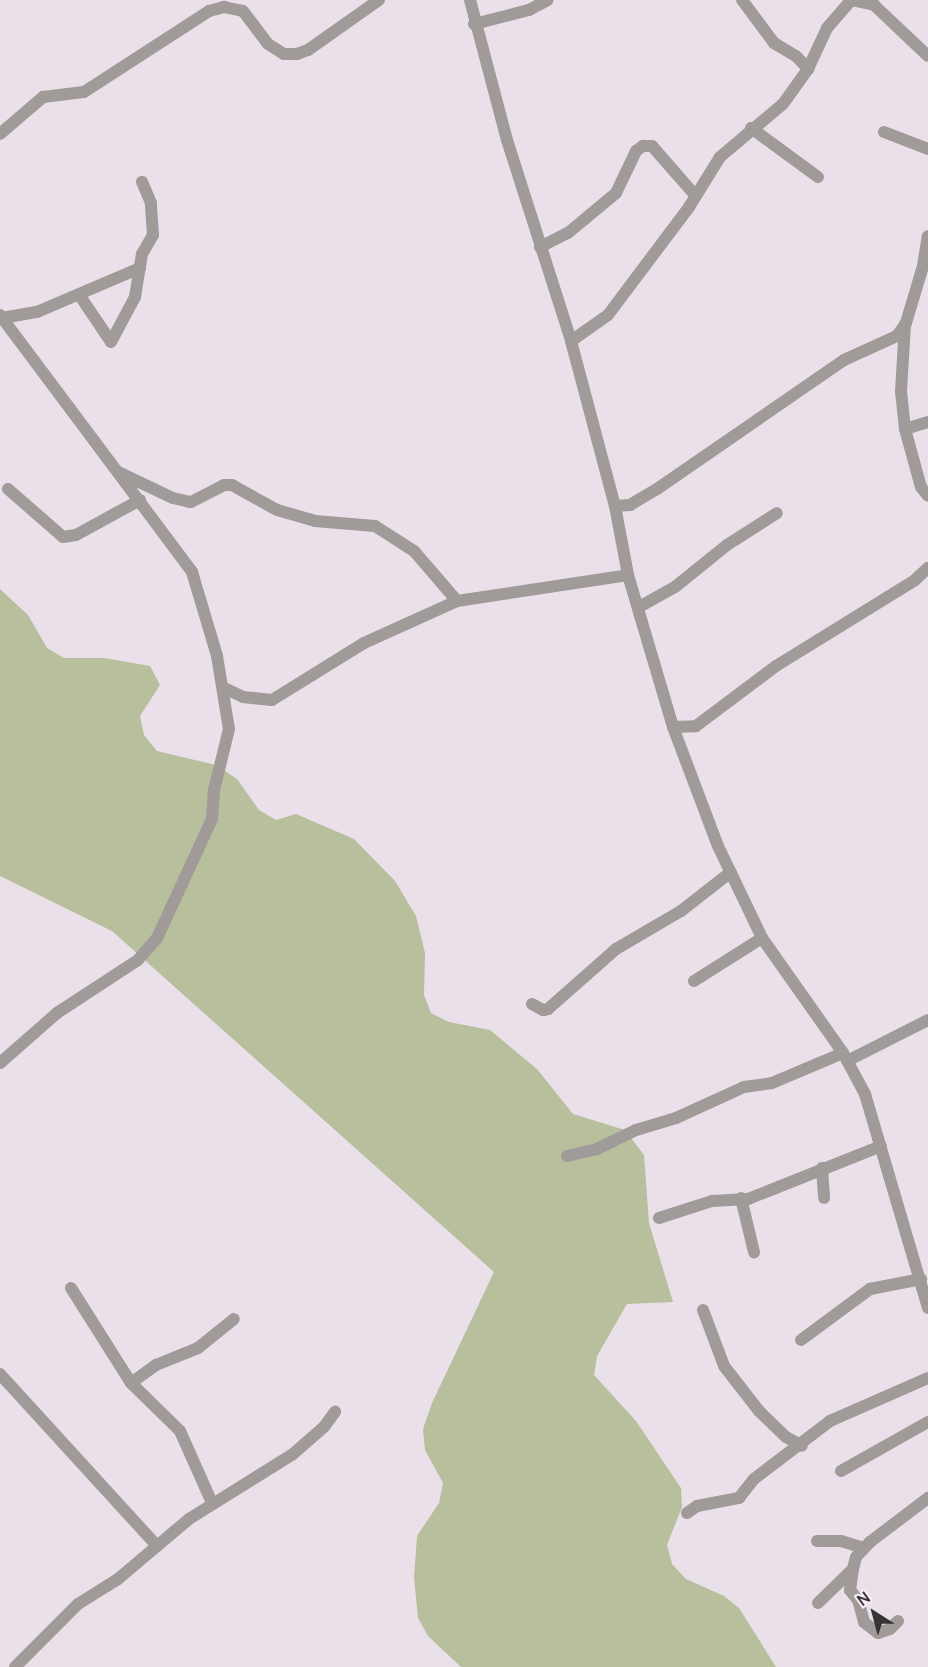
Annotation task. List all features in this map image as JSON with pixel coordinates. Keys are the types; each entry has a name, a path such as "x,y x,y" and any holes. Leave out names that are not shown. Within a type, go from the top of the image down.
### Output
{"street":[{"path":"0,134 43,97 84,92 209,11 224,7 243,11 268,44 284,54 297,54 308,51 379,0"},
{"path":"470,0 474,24 540,247 571,341 615,506 628,575 673,727 731,872 762,938 845,1057 865,1094 928,1308"},
{"path":"474,24 529,10 548,0"},
{"path":"742,0 774,43 796,56 808,69"},
{"path":"571,341 608,315 689,207 694,194 720,157 751,128 783,104 808,69 826,28 851,0 874,5 928,56"},
{"path":"751,128 818,177"},
{"path":"885,132 928,149"},
{"path":"540,247 568,233 607,202 616,193 636,151 643,146 652,146 694,194"},
{"path":"80,296 111,342 135,297 140,268 154,222 142,182"},
{"path":"928,236 926,266 906,323 901,391 905,429 921,487 928,496"},
{"path":"0,1063 57,1012 138,960 157,938 212,819 213,790 229,729 224,688 192,572 1,317 37,312 80,296 140,268"},
{"path":"615,506 630,505 657,489 795,390 844,360 897,336 906,323"},
{"path":"905,429 928,422"},
{"path":"116,471 173,498 191,502 224,485 232,485 277,510 315,521 375,526 414,551 457,601"},
{"path":"8,489 63,537 76,535 140,500"},
{"path":"639,607 675,587 727,545 777,513"},
{"path":"673,727 696,726 776,666 915,580 928,568"},
{"path":"224,688 243,696 272,700 364,643 457,601 628,575"},
{"path":"532,1004 548,1009 616,949 681,911 731,872"},
{"path":"693,981 762,938"},
{"path":"567,1156 597,1149 636,1130 676,1118 744,1087 772,1083 845,1057 928,1020"},
{"path":"659,1218 712,1201 741,1198 779,1188 822,1168 881,1146"},
{"path":"822,1168 824,1198"},
{"path":"741,1198 753,1252"},
{"path":"801,1340 870,1289 921,1279"},
{"path":"71,1288 131,1383 180,1431 212,1503"},
{"path":"703,1310 724,1366 759,1411 786,1437 802,1446"},
{"path":"131,1383 156,1365 198,1348 234,1319"},
{"path":"0,1374 157,1546"},
{"path":"687,1513 697,1506 721,1504 739,1498 754,1479 802,1446 830,1421 928,1378"},
{"path":"15,1667 78,1604 118,1579 212,1503 293,1454 335,1412"},
{"path":"841,1471 928,1422"},
{"path":"818,1604 853,1569 864,1548 928,1498"},
{"path":"817,1541 841,1541 864,1548"},
{"path":"853,1569 850,1590 858,1600 864,1622 879,1633 890,1629 898,1621"}],"green space":[{"path":"0,589 28,615 47,648 64,658 104,658 150,666 160,685 140,716 144,735 157,751 216,765 237,779 259,810 276,820 296,814 354,839 395,881 416,916 425,953 424,995 431,1013 449,1022 490,1030 537,1069 573,1114 625,1130 644,1155 649,1223 673,1302 627,1304 597,1356 594,1375 636,1421 681,1488 682,1507 667,1545 672,1564 686,1579 724,1596 739,1608 776,1667 461,1667 428,1636 418,1618 414,1577 417,1536 439,1503 443,1483 425,1450 423,1429 432,1403 494,1272 112,931 0,876"}]}
